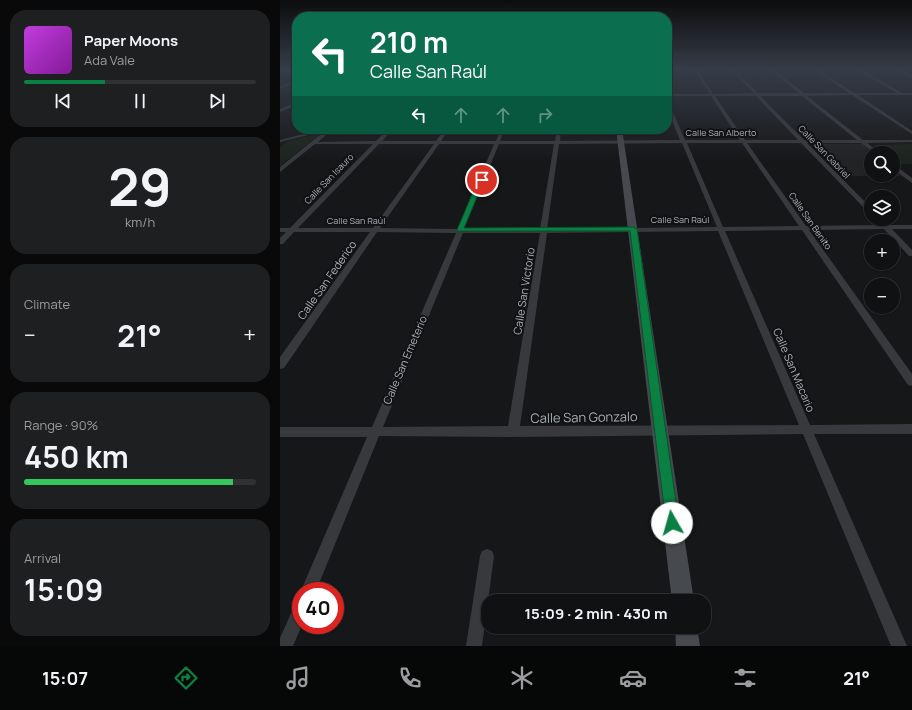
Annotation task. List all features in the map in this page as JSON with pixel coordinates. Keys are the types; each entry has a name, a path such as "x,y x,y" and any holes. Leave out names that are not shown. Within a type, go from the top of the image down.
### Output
{"street":[{"name":"Calle San Benito","path":"714,99 912,382"},
{"name":"Calle San Gabriel","path":"761,99 864,205"},
{"path":"809,99 868,146"},
{"path":"861,99 912,133"},
{"path":"280,111 292,105"},
{"name":"Calle San Macario","path":"672,115 899,646"},
{"path":"280,144 292,133"},
{"path":"283,140 309,134"},
{"path":"280,170 325,134"},
{"name":"Calle San Isauro","path":"280,242 386,134"},
{"name":"Calle San Federico","path":"280,366 444,134"},
{"name":"Calle San Emeterio","path":"312,582 501,134"},
{"name":"Calle San Victorio","path":"513,432 558,134"},
{"path":"619,135 682,594"},
{"name":"Calle San Alberto","path":"315,142 557,142 619,135 683,141 912,141"},
{"path":"900,172 912,181"},
{"path":"886,227 912,254"},
{"name":"Calle San Raúl","path":"280,230 544,231 912,227"},
{"name":"Calle San Gonzalo","path":"280,432 374,433 912,429"},
{"path":"474,646 487,556"},
{"path":"285,646 292,629"},
{"path":"687,634 688,646"}],"shaded area":[{"path":"320,134 280,166 280,147 289,141"},
{"path":"811,144 862,144 864,146 864,176 843,176"},
{"path":"912,144 912,164 900,164 900,146 874,145"}],"route":[{"path":"482,180 460,230 544,231 633,229 672,523"}]}
